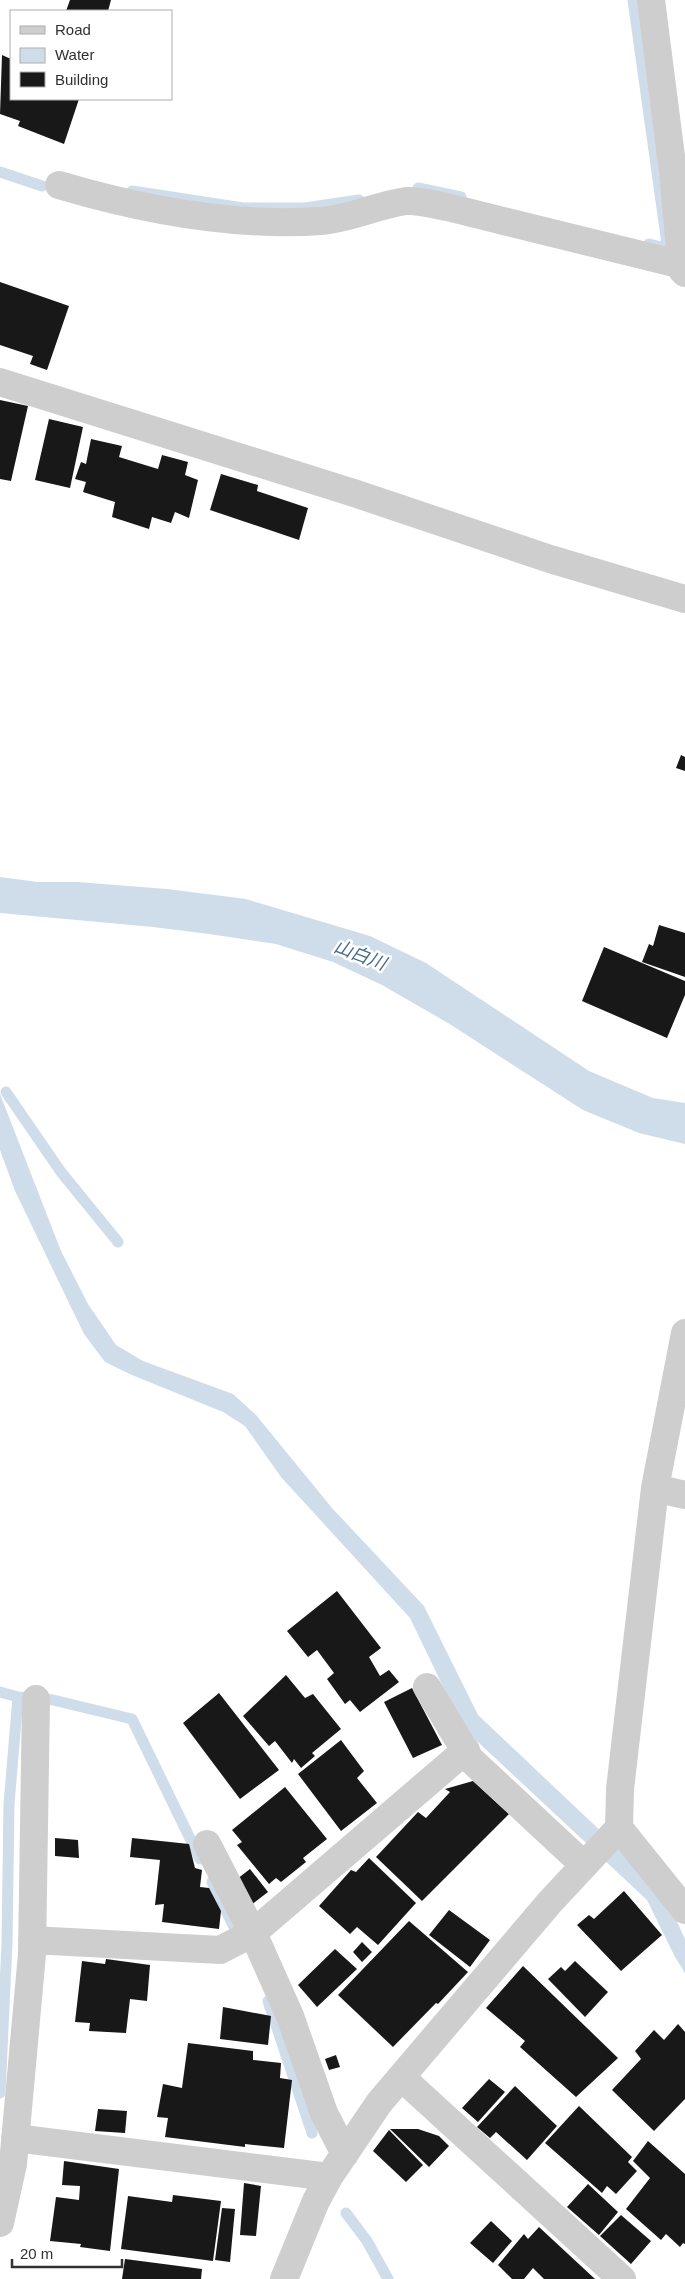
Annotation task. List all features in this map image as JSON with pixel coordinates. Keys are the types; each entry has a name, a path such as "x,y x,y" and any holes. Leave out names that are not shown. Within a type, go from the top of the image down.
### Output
{"street":[{"path":"59,185 122,203 236,222 323,221 356,215 407,201 423,203 447,207 684,269 651,0"},
{"path":"0,382 357,494 550,559 685,599"},
{"path":"284,2279 316,2201 329,2177 378,2103 550,1902 615,1831 655,1488 685,1333"},
{"path":"655,1488 685,1495"},
{"path":"427,1687 470,1759 588,1860"},
{"path":"0,2223 13,2164 32,1940 36,1699"},
{"path":"32,1940 220,1950 253,1933 466,1750"},
{"path":"615,1831 685,1910"},
{"path":"208,1844 253,1933 290,2016 324,2114 345,2154"},
{"path":"401,2077 622,2279"},
{"path":"15,2138 329,2177"}],"water":[{"name":"山白川","path":"0,877 38,882 78,882 167,889 246,899 370,936 426,963 589,1071 653,1098 685,1103 685,1144 639,1133 583,1110 448,1023 382,985 333,962 276,944 209,934 0,913"},
{"path":"0,1094 61,1251 88,1304 116,1345 143,1361 233,1394 256,1415 332,1508 424,1606 478,1715 625,1854 673,1913 685,1939 685,1973 647,1900 463,1728 410,1618 281,1477 245,1426 223,1412 105,1362 84,1334 15,1191 0,1150"}],"building":[{"path":"70,0 111,0 108,10 66,10"},
{"path":"2,55 10,59 10,100 79,100 64,144 18,126 20,121 0,114"},
{"path":"0,282 69,306 47,370 30,364 33,356 0,345"},
{"path":"0,400 28,406 11,481 0,479"},
{"path":"49,419 83,427 70,488 35,480"},
{"path":"91,439 122,446 119,457 158,469 162,455 188,462 185,475 198,480 189,518 175,512 171,523 152,517 149,529 112,517 115,502 83,492 86,482 75,479 81,462 86,464"},
{"path":"221,474 258,485 257,491 308,508 299,540 210,510"},
{"path":"681,755 685,757 685,771 676,768"},
{"path":"659,925 685,933 685,977 642,962 649,944 653,946"},
{"path":"604,947 685,981 685,995 667,1038 582,1001"},
{"path":"337,1591 381,1648 369,1657 380,1676 389,1670 399,1682 360,1712 350,1700 345,1704 327,1679 334,1673 317,1650 308,1657 287,1631"},
{"path":"286,1675 305,1698 313,1694 341,1729 312,1753 315,1756 301,1768 294,1759 292,1763 275,1741 269,1746 243,1716"},
{"path":"412,1688 442,1745 413,1758 384,1702"},
{"path":"219,1693 279,1770 240,1799 183,1723"},
{"path":"341,1740 364,1771 357,1778 377,1803 341,1831 298,1774"},
{"path":"473,1781 509,1814 422,1901 376,1857 418,1812 426,1818 450,1792 445,1789"},
{"path":"285,1787 327,1839 303,1858 306,1862 281,1882 276,1878 269,1884 237,1845 242,1842 232,1830"},
{"path":"55,1838 78,1840 79,1858 55,1856"},
{"path":"132,1838 189,1844 195,1868 202,1870 200,1887 209,1888 221,1911 219,1929 162,1922 164,1904 155,1905 160,1860 130,1857"},
{"path":"369,1858 416,1903 378,1945 357,1927 350,1934 319,1906 351,1870 356,1872"},
{"path":"250,1869 268,1892 251,1905 237,1879"},
{"path":"624,1891 662,1935 621,1971 577,1925 589,1915 594,1919"},
{"path":"449,1910 490,1940 470,1967 429,1935"},
{"path":"409,1921 468,1972 393,2047 338,1995"},
{"path":"362,1942 372,1952 362,1962 353,1952"},
{"path":"335,1949 357,1969 317,2007 298,1985"},
{"path":"106,1959 150,1965 147,2001 130,1999 126,2033 89,2031 90,2023 75,2022 82,1961 105,1964"},
{"path":"575,1961 608,1992 585,2017 548,1979 561,1967 565,1971"},
{"path":"523,1966 618,2058 576,2097 520,2047 525,2041 486,2008"},
{"path":"223,2007 271,2016 268,2045 220,2039"},
{"path":"678,2024 685,2032 685,2099 654,2131 612,2090 641,2059 635,2051 654,2030 664,2040"},
{"path":"188,2043 253,2051 253,2060 281,2063 280,2078 292,2080 284,2148 245,2144 245,2147 165,2137 168,2118 157,2117 163,2084 182,2088"},
{"path":"336,2055 340,2067 329,2070 325,2059"},
{"path":"489,2079 505,2092 478,2122 462,2108"},
{"path":"515,2086 557,2126 527,2160 496,2132 490,2138 477,2127"},
{"path":"579,2106 632,2157 628,2162 637,2171 616,2194 607,2186 602,2193 545,2143"},
{"path":"98,2109 127,2111 125,2133 95,2131"},
{"path":"390,2129 418,2129 439,2136 449,2146 429,2167"},
{"path":"389,2130 423,2165 406,2182 373,2151"},
{"path":"648,2141 685,2174 685,2244 683,2243 680,2247 666,2234 661,2240 626,2209 650,2178 633,2161"},
{"path":"64,2161 119,2169 110,2251 80,2247 81,2244 50,2241 56,2197 79,2200 80,2186 62,2185"},
{"path":"244,2183 261,2186 256,2236 240,2235"},
{"path":"588,2184 618,2212 599,2235 567,2207"},
{"path":"173,2195 221,2201 213,2261 121,2249 128,2196 172,2202"},
{"path":"222,2208 235,2209 230,2262 215,2260"},
{"path":"621,2215 651,2241 631,2264 600,2236"},
{"path":"491,2221 512,2241 493,2263 470,2243"},
{"path":"539,2227 595,2279 544,2279 533,2268 524,2279 512,2279 498,2265 524,2234 528,2239"},
{"path":"125,2259 202,2269 201,2279 122,2279"}],"waterway":[{"path":"633,0 667,244 661,247 649,244"},
{"path":"0,172 42,186"},
{"path":"418,188 461,197"},
{"path":"132,191 243,208 305,208 359,200"},
{"path":"6,1092 61,1172 118,1242"},
{"path":"0,1692 18,1697 53,1700 132,1719 200,1859"},
{"path":"0,2093 7,1943 9,1804 18,1697"},
{"path":"212,1882 233,1925"},
{"path":"268,2001 312,2133"},
{"path":"346,2213 367,2241 388,2279"}]}
